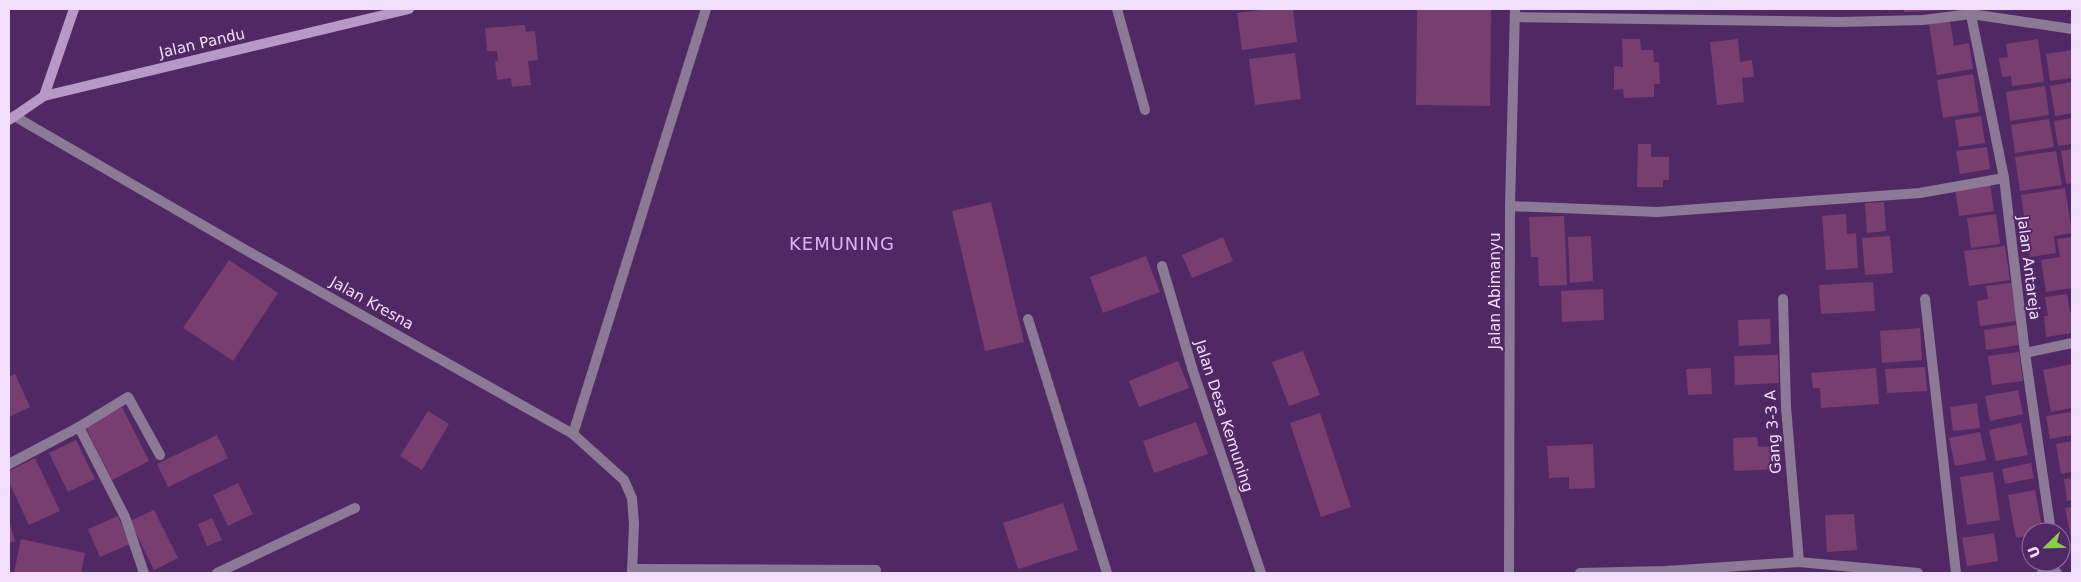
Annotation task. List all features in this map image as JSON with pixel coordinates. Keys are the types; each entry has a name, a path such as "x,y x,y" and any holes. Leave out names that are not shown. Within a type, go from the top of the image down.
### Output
{"street":[{"path":"44,96 74,9"},
{"name":"Jalan Pandu","path":"12,118 44,96 409,9"},
{"path":"573,434 706,9"},
{"path":"1117,9 1145,110"},
{"path":"1515,13 1839,22 1923,20 1970,12 2072,29"},
{"name":"Jalan Antareja","path":"1970,12 2004,178 2025,353 2050,522"},
{"name":"Jalan Abimanyu","path":"1509,573 1510,206 1515,13"},
{"name":"Jalan Kresna","path":"12,118 573,434 624,480 632,498 634,524 632,571"},
{"path":"1510,206 1657,212 1920,193 2004,178"},
{"name":"Jalan Desa Kemuning","path":"1162,266 1193,371 1261,573"},
{"name":"Gang 3-3 A","path":"1783,299 1786,407 1799,562"},
{"path":"1925,299 1956,573"},
{"path":"1028,319 1107,573"},
{"path":"2025,353 2072,343"},
{"path":"9,464 79,427 128,397 160,454"},
{"path":"79,427 125,517 144,573"},
{"path":"216,573 355,508"},
{"path":"1580,573 1666,572 1799,562 1918,573"},
{"path":"632,571 876,570"}],"building":[{"path":"1269,9 1293,9 1297,42 1242,50 1237,13"},
{"path":"1417,9 1491,9 1490,106 1416,105"},
{"path":"1904,9 1944,9 1944,10 1904,12"},
{"path":"1950,20 1954,46 1969,43 1973,69 1937,75 1929,24"},
{"path":"525,25 526,32 535,31 538,60 528,61 531,85 512,87 511,78 497,80 495,61 498,61 497,51 487,51 485,28"},
{"path":"1622,39 1640,39 1641,50 1653,50 1654,62 1659,62 1660,84 1654,84 1654,97 1624,98 1623,89 1614,90 1614,66 1623,67"},
{"path":"1738,39 1740,62 1752,60 1754,77 1742,78 1744,102 1717,105 1710,42"},
{"path":"2038,39 2044,82 2012,86 2011,76 2002,77 1999,58 2008,57 2006,44"},
{"path":"2072,50 2072,78 2050,81 2046,54"},
{"path":"1295,53 1301,99 1255,105 1249,59"},
{"path":"1973,74 1979,112 1943,118 1937,80"},
{"path":"2072,82 2072,113 2055,116 2050,86"},
{"path":"2045,86 2049,115 2010,121 2006,92"},
{"path":"1981,116 1985,143 1959,147 1955,120"},
{"path":"2072,118 2072,144 2058,146 2054,121"},
{"path":"2049,119 2054,147 2015,153 2011,125"},
{"path":"1638,144 1651,144 1651,157 1669,157 1669,180 1663,180 1663,187 1637,187"},
{"path":"1987,147 1990,169 1960,174 1956,151"},
{"path":"2072,149 2072,183 2066,184 2061,151"},
{"path":"2056,151 2062,185 2020,191 2015,157"},
{"path":"1990,183 1994,211 1959,216 1955,188"},
{"path":"2065,188 2072,233 2054,236 2056,253 2030,257 2021,195"},
{"path":"991,202 1024,342 985,351 952,211"},
{"path":"1884,202 1886,231 1867,233 1865,203"},
{"path":"1846,214 1847,234 1856,233 1858,268 1826,270 1822,216"},
{"path":"1996,214 2000,244 1971,248 1967,218"},
{"path":"1564,216 1567,285 1539,286 1538,257 1531,257 1529,217"},
{"path":"1591,236 1593,281 1570,283 1568,237"},
{"path":"1890,236 1893,273 1865,275 1862,238"},
{"path":"1223,237 1233,261 1192,278 1182,255"},
{"path":"2072,237 2072,288 2046,292 2041,260 2060,257 2057,239"},
{"path":"2005,246 2010,280 1969,286 1964,251"},
{"path":"1146,256 1160,292 1103,313 1090,277"},
{"path":"229,260 278,293 233,361 183,328"},
{"path":"1873,282 1875,311 1821,314 1819,285"},
{"path":"2011,283 2017,321 1980,326 1977,301 1988,299 1986,286"},
{"path":"1603,289 1604,320 1562,322 1561,291"},
{"path":"2067,294 2070,312 2072,312 2072,333 2046,337 2044,316 2048,316 2045,297"},
{"path":"1770,319 1771,344 1739,346 1738,320"},
{"path":"2016,325 2019,345 1986,350 1984,330"},
{"path":"1920,328 1922,360 1882,363 1880,331"},
{"path":"1303,351 1320,395 1289,406 1272,362"},
{"path":"2019,352 2023,381 1992,385 1988,356"},
{"path":"1778,355 1779,383 1735,385 1734,356"},
{"path":"1178,361 1189,388 1139,407 1129,381"},
{"path":"2072,364 2072,408 2051,412 2043,370"},
{"path":"1925,367 1927,391 1887,393 1885,369"},
{"path":"1711,368 1712,394 1688,395 1686,369"},
{"path":"1876,368 1879,404 1821,408 1820,388 1813,388 1811,373"},
{"path":"15,374 30,407 9,417 9,377"},
{"path":"2018,390 2023,414 1990,421 1985,396"},
{"path":"1977,403 1980,428 1953,431 1950,407"},
{"path":"122,407 149,461 112,480 85,426"},
{"path":"428,411 449,424 422,470 400,456"},
{"path":"2072,412 2072,435 2050,439 2046,416"},
{"path":"1320,413 1351,507 1321,517 1290,423"},
{"path":"1196,422 1208,454 1154,473 1143,441"},
{"path":"2021,423 2028,455 1996,461 1989,430"},
{"path":"1980,432 1986,460 1955,466 1949,438"},
{"path":"217,435 228,458 168,487 157,464"},
{"path":"1757,437 1758,447 1778,446 1779,469 1734,471 1733,438"},
{"path":"76,440 95,479 68,492 49,453"},
{"path":"2072,441 2072,472 2061,474 2056,444"},
{"path":"1593,444 1595,488 1569,489 1569,477 1549,478 1547,446"},
{"path":"35,458 60,511 29,525 9,482 9,471"},
{"path":"2031,463 2034,478 2005,484 2002,469"},
{"path":"1993,472 2000,520 1967,525 1960,477"},
{"path":"2072,478 2072,500 2067,501 2064,479"},
{"path":"238,483 253,514 228,526 213,495"},
{"path":"2035,490 2041,522 2021,522 2021,537 2016,538 2008,495"},
{"path":"1063,503 1078,550 1018,569 1003,523"},
{"path":"2072,507 2072,538 2071,522 2068,522 2065,508"},
{"path":"154,510 178,558 154,570 130,521"},
{"path":"1854,514 1857,550 1827,552 1825,515"},
{"path":"118,516 130,544 100,557 88,529"},
{"path":"212,518 222,540 207,546 198,524"},
{"path":"9,520 15,541 9,543"},
{"path":"1994,533 1998,561 1967,566 1962,538"},
{"path":"21,539 85,553 81,573 14,573"}],"district":[{"name":"KEMUNING","path":"842,244"}]}
